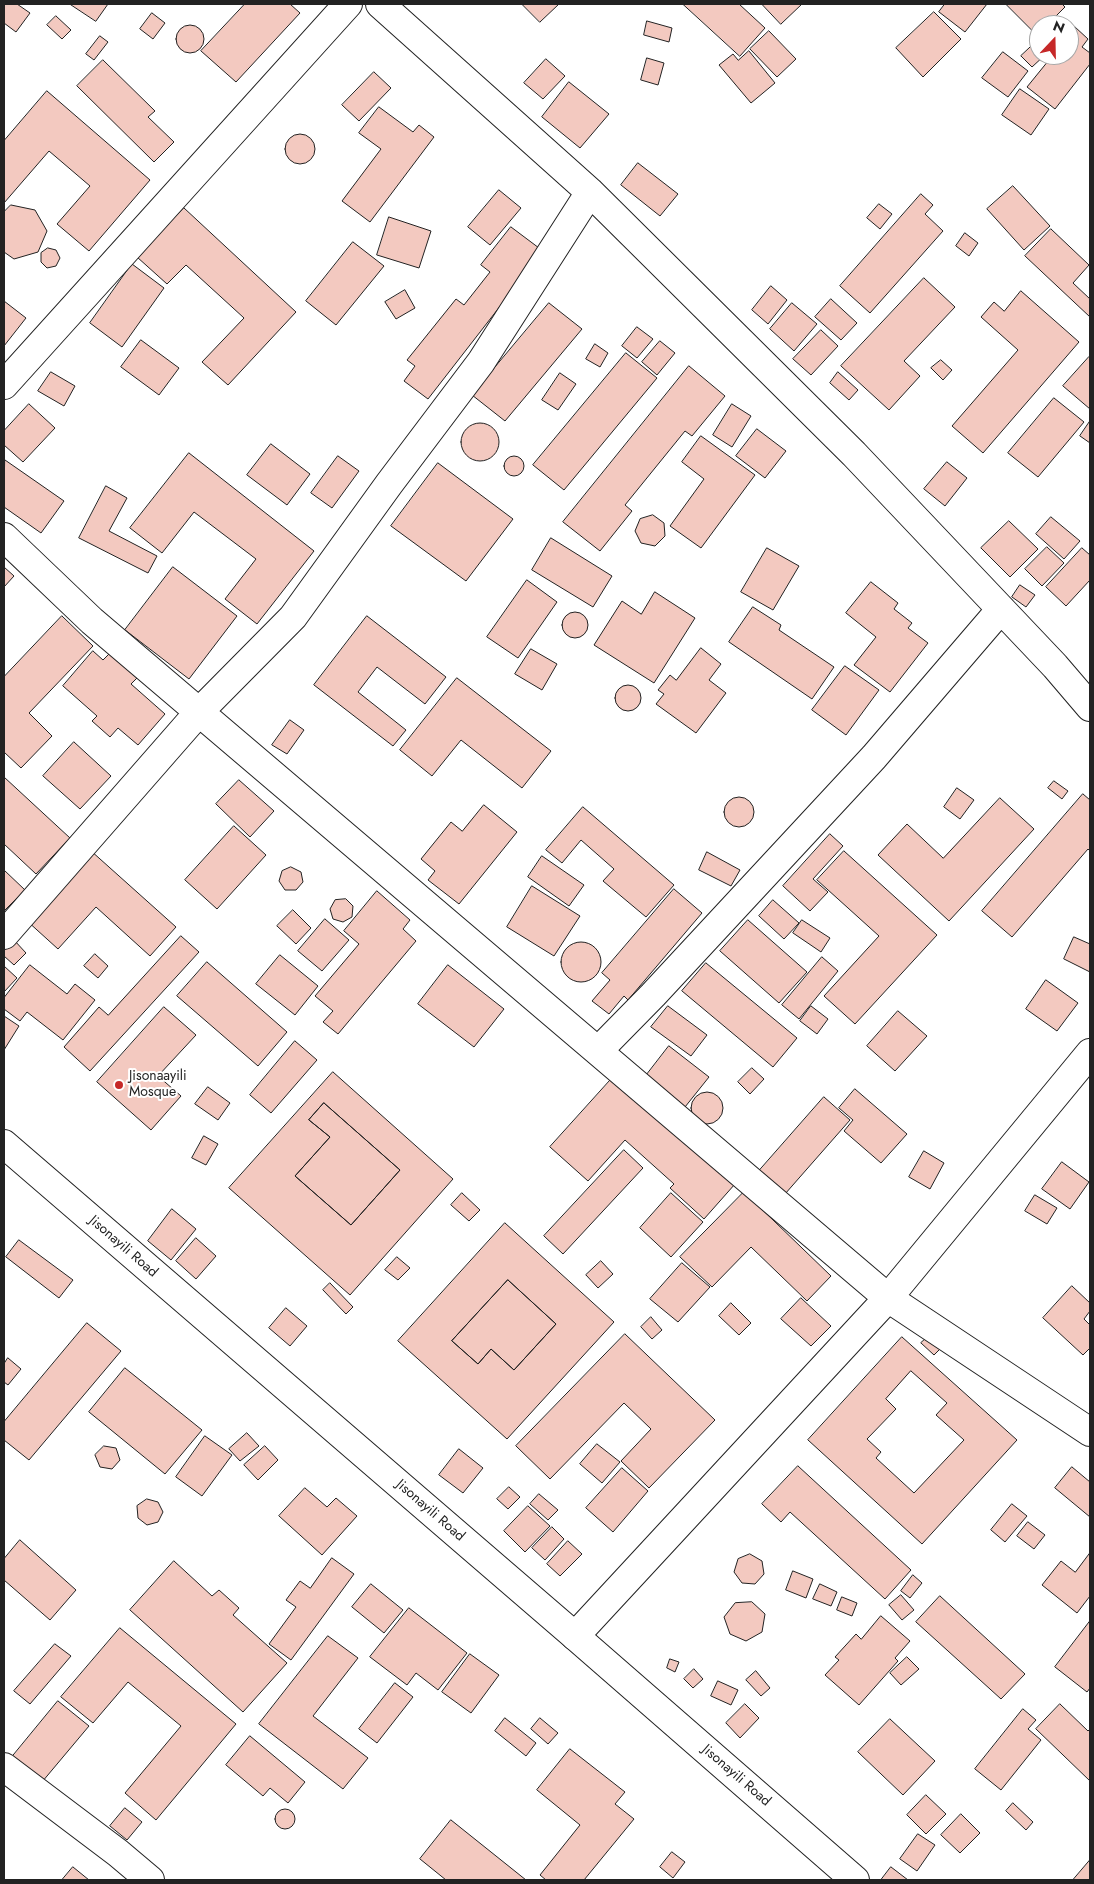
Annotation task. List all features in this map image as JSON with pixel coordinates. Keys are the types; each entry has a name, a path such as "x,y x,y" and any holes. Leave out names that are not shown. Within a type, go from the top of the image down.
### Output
{"street":[{"path":"4,385 348,4"},
{"path":"380,4 590,192 854,454 1001,609 1090,707"},
{"path":"4,935 199,712 293,617 389,484 481,362 590,192"},
{"path":"4,537 92,621 599,1050 888,1298 1090,1432"},
{"path":"599,1050 674,973 874,757 1001,609"},
{"path":"575,1636 888,1298 1090,1053"},
{"name":"Jisonayili Road","path":"4,1144 855,1880"},
{"path":"4,1767 118,1852 150,1880"}],"building":[{"path":"4,4 17,4 30,13 16,32 4,23"},
{"path":"70,4 108,4 96,21"},
{"path":"245,4 290,4 300,13 236,82 201,51"},
{"path":"522,4 559,4 540,22"},
{"path":"683,4 739,4 765,28 740,56"},
{"path":"762,4 802,4 781,24"},
{"path":"945,4 987,4 965,32 939,12"},
{"path":"1006,4 1062,4 1065,7 1057,15 1029,15 1029,27"},
{"path":"934,12 961,39 923,77 896,48"},
{"path":"152,13 165,23 153,39 140,29"},
{"path":"56,16 71,30 62,39 47,25"},
{"path":"647,21 672,28 669,42 644,35"},
{"path":"190,25 200,29 204,39 200,49 190,53 180,49 176,39 180,29"},
{"path":"769,31 796,59 777,77 750,49"},
{"path":"1079,31 1088,39 1082,47 1090,53 1090,64 1055,109 1027,87 1045,65 1079,65"},
{"path":"100,36 108,42 94,60 86,54"},
{"path":"1029,48 1029,64 1021,56"},
{"path":"749,51 775,83 751,103 719,65 733,54 738,60"},
{"path":"1003,52 1028,71 1008,97 982,78"},
{"path":"647,58 664,63 658,85 641,80"},
{"path":"546,59 565,76 543,99 524,83"},
{"path":"103,60 155,111 148,117 174,142 154,162 77,86"},
{"path":"374,72 391,88 359,121 342,105"},
{"path":"569,82 609,114 580,148 542,117"},
{"path":"1020,89 1049,109 1031,135 1002,115"},
{"path":"47,91 150,180 89,251 57,224 90,186 49,151 4,203 4,141"},
{"path":"379,107 413,132 419,125 434,137 370,222 342,201 381,149 359,133"},
{"path":"300,134 306,135 314,143 314,155 306,163 300,164 294,163 286,155 285,149 286,143 294,135"},
{"path":"638,163 678,194 660,216 621,185"},
{"path":"1013,186 1050,226 1024,250 987,209"},
{"path":"499,190 521,208 490,245 468,227"},
{"path":"921,194 933,205 925,214 943,231 870,313 840,286"},
{"path":"879,204 892,214 880,229 867,218"},
{"path":"11,205 35,210 47,231 38,252 14,259 4,252 4,212"},
{"path":"184,208 296,312 228,385 202,362 244,318 186,265 167,284 137,257"},
{"path":"389,217 431,231 419,268 377,255"},
{"path":"511,227 543,251 428,399 404,381 415,366 407,360 456,299 464,305 490,272 481,265"},
{"path":"1051,229 1089,265 1073,283 1090,299 1090,317 1025,256"},
{"path":"965,233 978,243 969,256 956,246"},
{"path":"353,242 384,266 336,325 306,301"},
{"path":"48,248 56,250 60,258 56,266 47,268 41,262 41,253"},
{"path":"132,264 164,288 122,347 90,323"},
{"path":"924,278 955,307 904,361 920,376 889,410 841,366"},
{"path":"771,286 787,300 768,324 752,310"},
{"path":"405,290 415,308 396,319 385,302"},
{"path":"1021,291 1079,342 983,453 952,426 1018,350 981,317 994,302 1004,311"},
{"path":"831,299 857,323 841,340 815,317"},
{"path":"4,301 26,318 4,346"},
{"path":"549,303 582,329 505,421 472,395"},
{"path":"792,303 817,324 794,351 770,329"},
{"path":"637,327 653,339 637,358 622,346"},
{"path":"821,330 838,346 811,375 793,359"},
{"path":"141,340 179,368 159,395 121,367"},
{"path":"660,341 675,353 657,375 642,362"},
{"path":"595,344 608,353 600,367 586,359"},
{"path":"626,353 657,378 564,490 533,465"},
{"path":"1090,358 1090,409 1063,386"},
{"path":"941,360 952,370 943,380 931,368"},
{"path":"689,366 725,396 692,436 685,431 625,505 632,511 600,551 563,522"},
{"path":"51,372 75,386 64,406 38,391"},
{"path":"838,372 858,390 849,400 830,383"},
{"path":"560,373 576,384 558,410 542,400"},
{"path":"1054,398 1084,422 1038,477 1008,453"},
{"path":"29,404 55,428 23,462 4,445 4,431"},
{"path":"732,404 751,416 732,447 713,435"},
{"path":"1090,421 1090,443 1080,436"},
{"path":"480,423 493,429 499,442 493,455 480,461 467,455 461,442 467,429"},
{"path":"757,429 786,451 765,478 736,456"},
{"path":"701,436 755,475 701,548 670,526 704,479 682,462"},
{"path":"271,444 310,474 287,505 247,475"},
{"path":"189,453 314,551 257,624 225,599 256,559 194,512 162,553 130,528"},
{"path":"338,456 359,471 332,508 311,493"},
{"path":"514,456 521,459 524,466 521,473 514,476 507,473 504,466 507,459"},
{"path":"5,460 64,501 41,533 4,507"},
{"path":"947,462 967,478 945,506 924,489"},
{"path":"438,463 513,519 466,581 391,526"},
{"path":"106,486 127,498 109,531 157,556 148,573 79,538"},
{"path":"653,515 664,523 665,536 655,546 641,543 635,531 640,519"},
{"path":"1051,517 1080,541 1064,559 1036,534"},
{"path":"1009,521 1038,549 1010,577 981,548"},
{"path":"551,538 612,576 593,607 532,570"},
{"path":"1047,547 1064,563 1042,586 1025,569"},
{"path":"767,548 799,566 773,610 741,592"},
{"path":"1082,548 1090,555 1090,580 1066,606 1046,587"},
{"path":"4,567 14,576 4,587"},
{"path":"173,567 237,616 189,679 125,630"},
{"path":"527,580 557,602 518,658 487,637"},
{"path":"871,582 898,603 894,609 912,623 908,628 928,643 890,692 854,665 876,637 846,613"},
{"path":"1020,585 1035,595 1026,607 1012,597"},
{"path":"655,592 695,618 654,683 594,645 622,601 641,614"},
{"path":"753,607 781,625 779,630 834,667 812,699 729,642"},
{"path":"575,612 584,616 588,625 584,634 575,638 566,634 562,625 566,616"},
{"path":"62,616 93,646 29,713 52,736 21,768 4,752 4,677"},
{"path":"367,616 446,677 425,704 377,667 358,692 406,730 393,746 314,685"},
{"path":"701,648 721,664 709,680 726,693 696,733 656,704 664,694 658,690 670,675 676,680"},
{"path":"531,649 557,664 542,690 515,674"},
{"path":"93,651 103,660 110,653 138,677 131,684 165,714 138,745 118,728 110,737 92,721 97,716 63,686"},
{"path":"845,666 879,690 846,735 812,710"},
{"path":"457,678 551,751 522,788 461,740 432,776 400,750"},
{"path":"628,685 637,689 641,698 637,707 628,711 619,707 615,698 619,689"},
{"path":"290,720 304,730 287,754 272,745"},
{"path":"74,742 111,776 80,809 43,776"},
{"path":"4,777 70,838 36,874 4,844"},
{"path":"239,780 274,811 250,837 216,804"},
{"path":"1054,781 1068,791 1062,799 1048,788"},
{"path":"957,788 974,800 960,819 944,807"},
{"path":"1083,794 1090,800 1090,851 1088,849 1012,937 982,911"},
{"path":"739,797 749,802 754,812 749,822 739,827 729,822 724,812 729,802"},
{"path":"1000,798 1034,829 949,921 878,855 907,824 943,858"},
{"path":"484,805 517,832 459,904 428,880 435,871 421,859 451,822 462,831"},
{"path":"583,807 674,885 646,917 603,881 614,869 581,840 562,863 546,850"},
{"path":"234,826 266,855 217,909 185,880"},
{"path":"830,834 843,846 813,879 828,892 810,911 783,886"},
{"path":"90,850 176,927 150,956 96,907 58,949 26,920"},
{"path":"844,851 937,935 855,1024 824,996 879,936 817,880"},
{"path":"707,852 740,870 731,886 699,870"},
{"path":"542,856 584,885 569,906 528,877"},
{"path":"291,867 301,872 303,882 296,890 285,890 279,881 282,871"},
{"path":"4,870 25,890 4,911"},
{"path":"532,886 580,916 554,956 507,927"},
{"path":"674,889 702,913 628,1000 624,996 609,1014 592,1001 610,980 602,973"},
{"path":"377,891 410,920 403,929 416,941 338,1034 323,1022 333,1011 315,996 359,944 344,931"},
{"path":"346,899 353,906 352,917 343,922 333,919 330,909 335,900"},
{"path":"773,900 799,923 784,939 759,916"},
{"path":"293,910 311,928 296,944 277,926"},
{"path":"325,919 349,940 322,971 298,951"},
{"path":"748,920 807,972 779,1003 720,951"},
{"path":"802,920 830,938 821,952 793,933"},
{"path":"181,936 199,952 90,1071 64,1047 99,1007 108,1015"},
{"path":"1074,937 1090,944 1090,972 1064,959"},
{"path":"14,940 26,953 14,965 4,956 4,950"},
{"path":"581,942 595,948 601,962 595,976 581,982 567,976 561,962 567,948"},
{"path":"95,954 108,966 98,978 84,966"},
{"path":"280,955 318,986 295,1015 256,984"},
{"path":"822,957 838,971 799,1019 782,1005"},
{"path":"207,962 287,1032 258,1066 177,996"},
{"path":"706,963 797,1038 773,1067 682,991"},
{"path":"30,965 67,994 75,984 95,1000 63,1040 27,1012 20,1021 4,1009 4,998"},
{"path":"448,965 504,1009 474,1047 418,1004"},
{"path":"4,966 17,978 4,992"},
{"path":"1046,980 1078,1003 1057,1031 1026,1009"},
{"path":"668,1006 707,1035 691,1056 651,1027"},
{"path":"811,1006 828,1019 817,1034 800,1021"},
{"path":"164,1007 196,1035 158,1076 181,1096 151,1130 97,1082"},
{"path":"898,1011 927,1036 895,1071 867,1046"},
{"path":"4,1016 19,1026 4,1050"},
{"path":"295,1041 317,1060 271,1113 250,1095"},
{"path":"669,1046 709,1077 685,1107 645,1077"},
{"path":"752,1068 764,1079 750,1094 738,1082"},
{"path":"333,1072 453,1179 350,1295 229,1188","holes":["324,1103 400,1170 351,1225 295,1176 330,1137 309,1120"]},
{"path":"615,1075 735,1184 704,1219 670,1188 674,1184 625,1140 588,1181 550,1147"},
{"path":"208,1087 230,1103 218,1120 195,1104"},
{"path":"855,1089 907,1134 881,1163 844,1131 853,1120 839,1108"},
{"path":"707,1092 718,1097 723,1108 718,1119 707,1124 696,1119 691,1108 696,1097"},
{"path":"824,1097 850,1120 785,1194 759,1171"},
{"path":"324,1103 400,1170 351,1225 295,1176 330,1137 309,1120"},
{"path":"204,1136 218,1144 206,1165 192,1158"},
{"path":"624,1150 643,1168 563,1254 544,1236"},
{"path":"924,1151 944,1163 930,1189 909,1177"},
{"path":"1062,1162 1089,1182 1070,1209 1042,1189"},
{"path":"744,1192 831,1276 807,1301 751,1247 712,1287 680,1257"},
{"path":"462,1193 480,1210 469,1221 451,1205"},
{"path":"671,1193 703,1222 671,1257 640,1228"},
{"path":"1035,1195 1057,1208 1047,1224 1025,1211"},
{"path":"172,1209 196,1229 171,1260 148,1241"},
{"path":"505,1223 614,1322 507,1439 398,1341","holes":["508,1280 556,1324 514,1370 491,1349 478,1364 452,1341"]},
{"path":"196,1238 216,1256 196,1279 176,1261"},
{"path":"19,1240 73,1280 59,1298 6,1257"},
{"path":"397,1257 410,1268 398,1280 385,1270"},
{"path":"601,1261 613,1274 598,1288 586,1275"},
{"path":"682,1263 710,1287 678,1322 650,1299"},
{"path":"508,1280 556,1324 514,1370 491,1349 478,1364 452,1341"},
{"path":"330,1283 353,1307 346,1314 323,1290"},
{"path":"1072,1286 1090,1303 1090,1311 1084,1319 1090,1325 1090,1348 1083,1355 1043,1318"},
{"path":"801,1298 831,1326 811,1346 781,1319"},
{"path":"731,1303 751,1323 739,1335 719,1316"},
{"path":"286,1308 307,1326 290,1346 269,1328"},
{"path":"651,1317 662,1330 652,1339 641,1327"},
{"path":"87,1323 121,1351 29,1460 4,1440 4,1422"},
{"path":"625,1334 715,1420 649,1488 621,1461 651,1429 624,1403 550,1479 516,1446"},
{"path":"930,1335 942,1347 934,1355 921,1343"},
{"path":"902,1337 1017,1440 922,1544 808,1440","holes":["911,1371 947,1403 936,1415 964,1440 914,1493 876,1458 881,1452 867,1439 896,1409 886,1399"]},
{"path":"8,1358 21,1369 8,1385 4,1382 4,1364"},
{"path":"125,1368 202,1430 165,1474 89,1412"},
{"path":"247,1433 259,1446 240,1461 229,1449"},
{"path":"205,1436 232,1455 202,1496 176,1477"},
{"path":"597,1444 620,1462 602,1483 580,1464"},
{"path":"104,1446 116,1448 120,1460 112,1469 100,1467 95,1455"},
{"path":"265,1446 278,1460 258,1480 244,1465"},
{"path":"459,1449 483,1468 463,1493 439,1475"},
{"path":"798,1466 911,1570 885,1599 790,1512 781,1522 762,1504"},
{"path":"1072,1467 1090,1482 1090,1517 1055,1488"},
{"path":"622,1468 648,1491 613,1532 586,1508"},
{"path":"509,1487 520,1497 508,1509 497,1499"},
{"path":"305,1488 327,1507 336,1498 357,1516 322,1555 279,1516"},
{"path":"539,1494 558,1510 548,1520 530,1504"},
{"path":"147,1499 158,1502 163,1512 158,1522 147,1525 138,1518 137,1506"},
{"path":"1012,1504 1027,1516 1005,1542 991,1530"},
{"path":"528,1506 550,1526 525,1552 504,1531"},
{"path":"1028,1522 1045,1535 1034,1549 1017,1536"},
{"path":"552,1527 564,1539 545,1560 532,1548"},
{"path":"20,1540 76,1590 50,1620 4,1580 4,1559"},
{"path":"568,1541 582,1554 560,1576 547,1564"},
{"path":"1090,1553 1090,1596 1077,1613 1042,1585 1061,1561 1075,1572"},
{"path":"750,1554 762,1561 764,1574 755,1584 742,1583 734,1572 738,1559"},
{"path":"332,1558 354,1574 291,1660 269,1644 296,1607 286,1600 300,1581 310,1588"},
{"path":"174,1561 212,1596 219,1590 239,1608 233,1615 287,1663 243,1712 130,1610"},
{"path":"793,1571 813,1579 806,1598 786,1590"},
{"path":"913,1575 922,1583 910,1598 901,1591"},
{"path":"371,1584 403,1610 384,1633 352,1607"},
{"path":"820,1584 837,1592 831,1606 813,1599"},
{"path":"901,1595 914,1610 902,1620 889,1605"},
{"path":"940,1596 1025,1674 1001,1699 916,1622"},
{"path":"842,1597 857,1603 852,1616 837,1610"},
{"path":"752,1602 765,1614 762,1632 746,1641 730,1634 724,1617 735,1603"},
{"path":"409,1608 467,1653 438,1690 416,1673 407,1685 370,1657"},
{"path":"881,1616 910,1641 895,1658 898,1661 859,1705 825,1675 839,1660 835,1657 856,1634 861,1639"},
{"path":"1090,1621 1090,1688 1087,1692 1055,1667"},
{"path":"120,1628 236,1724 156,1820 125,1793 181,1726 128,1682 93,1723 61,1697"},
{"path":"328,1636 358,1658 313,1716 368,1758 343,1789 259,1724"},
{"path":"55,1644 71,1656 30,1704 14,1691"},
{"path":"470,1654 499,1675 471,1713 442,1692"},
{"path":"907,1657 919,1669 901,1685 890,1673"},
{"path":"670,1659 679,1662 675,1672 667,1668"},
{"path":"694,1669 703,1679 693,1688 684,1679"},
{"path":"756,1671 770,1688 761,1696 746,1680"},
{"path":"718,1681 738,1690 731,1705 711,1696"},
{"path":"395,1683 413,1697 377,1743 359,1729"},
{"path":"58,1701 89,1726 42,1782 12,1757"},
{"path":"745,1704 759,1718 740,1738 726,1723"},
{"path":"1060,1704 1088,1731 1090,1729 1090,1781 1036,1729"},
{"path":"1023,1709 1036,1720 1028,1729 1041,1740 1001,1790 975,1769"},
{"path":"505,1718 536,1743 526,1756 495,1731"},
{"path":"540,1718 558,1733 548,1744 531,1729"},
{"path":"890,1719 935,1761 903,1795 858,1752"},
{"path":"250,1736 305,1782 288,1803 270,1788 263,1796 226,1765"},
{"path":"570,1749 625,1792 615,1804 634,1819 584,1880 546,1880 540,1875 580,1825 537,1790"},
{"path":"926,1795 946,1814 926,1834 907,1815"},
{"path":"1013,1803 1033,1822 1026,1830 1006,1811"},
{"path":"125,1808 142,1822 127,1840 110,1826"},
{"path":"285,1809 292,1812 295,1819 292,1826 285,1829 278,1826 275,1819 278,1812"},
{"path":"961,1814 980,1833 960,1853 941,1835"},
{"path":"451,1820 526,1880 446,1880 420,1859"},
{"path":"918,1834 935,1845 917,1871 900,1859"},
{"path":"672,1852 685,1862 673,1878 660,1867"},
{"path":"1090,1860 1090,1880 1073,1880"},
{"path":"73,1867 89,1880 62,1880"},
{"path":"891,1867 908,1880 881,1880"}],"place":[{"name":"Jisonaayili Mosque","path":"119,1085"}]}
